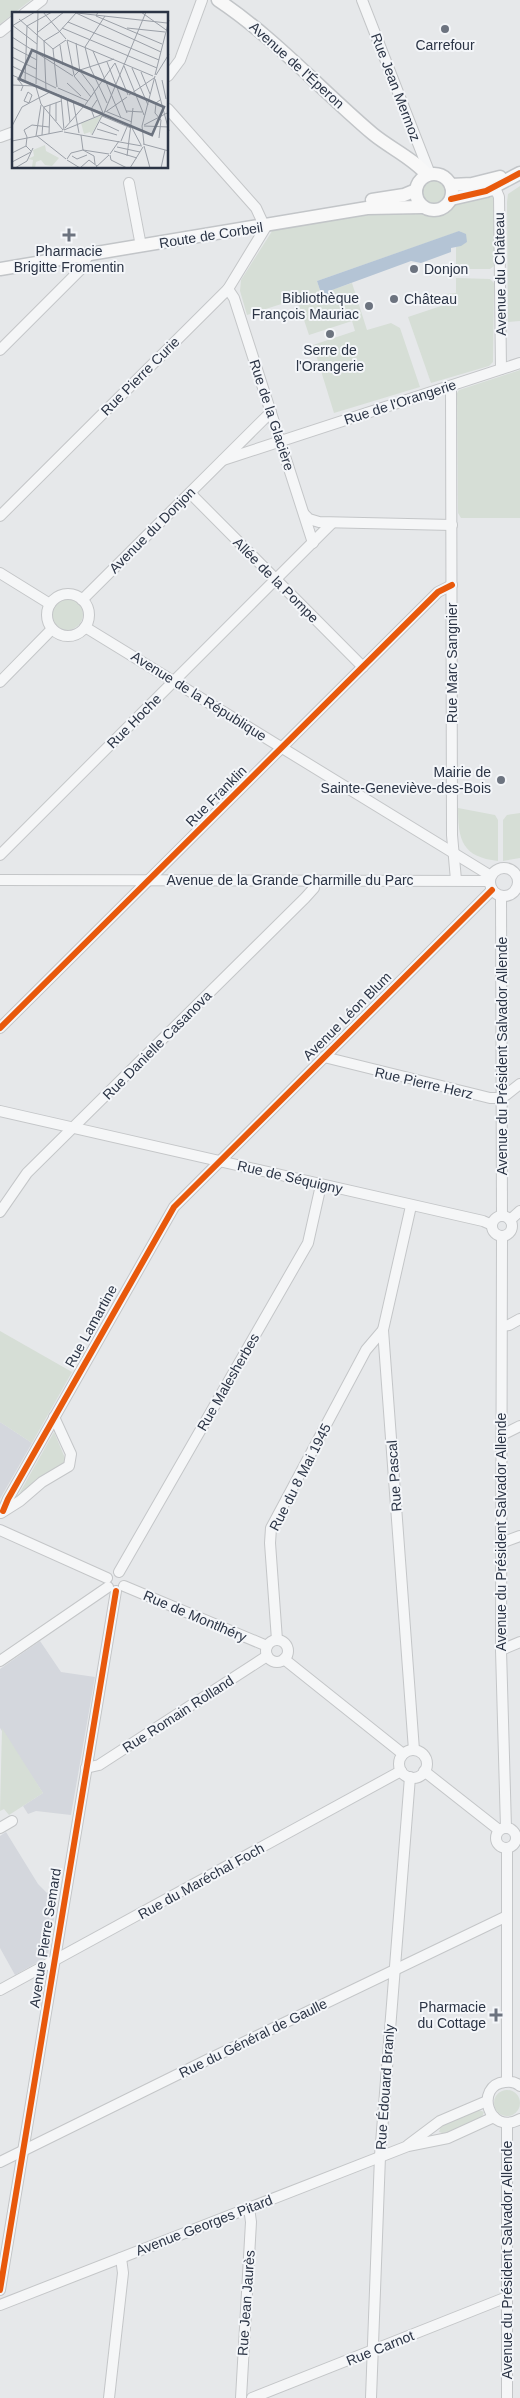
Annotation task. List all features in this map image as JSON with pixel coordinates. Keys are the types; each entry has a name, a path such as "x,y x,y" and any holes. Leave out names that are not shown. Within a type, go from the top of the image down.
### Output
{"main road":[{"name":"Avenue de l'Éperon","path":"218,0 250,22 374,134 386,152 423,180"},
{"path":"451,185 485,182 520,167"},
{"path":"451,199 451,185 442,176 423,180 418,202 431,211 440,210 451,199 486,191 520,173"},
{"name":"Route de Corbeil","path":"265,223 303,210 404,195 423,180"},
{"name":"Route de Corbeil","path":"0,269 88,255 169,235 367,208 422,206"},
{"name":"Route de Corbeil","path":"0,264 110,244 140,242"},
{"path":"88,255 110,244"}],"street":[{"path":"27,12 42,0"},
{"path":"169,75 180,60 202,0"},
{"name":"Rue Jean Mermoz","path":"362,0 423,180"},
{"path":"0,32 12,23"},
{"path":"169,110 256,208 265,223"},
{"path":"0,137 12,133"},
{"path":"129,183 140,242"},
{"name":"Avenue du Château","path":"486,191 496,190 499,197 501,369"},
{"name":"Rue Pierre Curie","path":"0,516 228,290 265,223"},
{"path":"0,350 81,269 88,255"},
{"name":"Rue de la Glacière","path":"228,290 234,298 313,543"},
{"name":"Rue de l'Orangerie","path":"223,460 520,363"},
{"name":"Rue Marc Sangnier","path":"450,386 453,852 456,880"},
{"name":"Avenue du Donjon","path":"82,600 271,412"},
{"name":"Allée de la Pompe","path":"190,493 363,667"},
{"path":"304,514 314,522 452,525"},
{"name":"Rue Hoche","path":"0,855 332,523"},
{"path":"0,573 50,604"},
{"name":"Rue Franklin","path":"0,1028 438,592 452,585"},
{"path":"65,594 71,594 82,600 88,610 85,627 81,632 69,636 57,633 52,629 47,617 50,604 54,599 65,594"},
{"name":"Avenue de la République","path":"85,627 453,852 494,886"},
{"path":"0,682 52,629"},
{"path":"502,868 518,877 516,896 494,886 502,868"},
{"name":"Avenue de la Grande Charmille du Parc","path":"0,880 456,880 494,886"},
{"name":"Rue Danielle Casanova","path":"0,1212 24,1177 305,898 314,888 315,880"},
{"name":"Avenue Léon Blum","path":"220,1161 494,886"},
{"name":"Avenue du Président Salvador Allende","path":"494,886 502,1098 511,1225"},
{"name":"Rue Pierre Herz","path":"324,1057 433,1085 490,1098 502,1098"},
{"path":"502,1098 520,1084"},
{"name":"Rue de Séquigny","path":"0,1111 482,1221 492,1226"},
{"name":"Rue Lamartine","path":"2,1513 8,1499 166,1217 220,1161"},
{"name":"Rue Malesherbes","path":"114,1585 125,1578 119,1572 308,1243 321,1185"},
{"name":"Rue Pascal","path":"411,1206 383,1330 414,1750"},
{"path":"511,1225 495,1219 492,1226 496,1234 508,1235 511,1225 520,1211"},
{"name":"Avenue du Président Salvador Allende","path":"502,1236 501,1650 512,1838 507,1916 507,2081"},
{"path":"502,1326 509,1325 520,1319"},
{"name":"Rue du 8 Mai 1945","path":"277,1640 270,1543 271,1528 366,1350 383,1330"},
{"name":"Rue Lamartine","path":"2,1513 20,1501 42,1482 69,1466 71,1454 54,1417"},
{"path":"502,1435 520,1426"},
{"name":"Rue de Montlhéry","path":"0,1530 114,1585 267,1651"},
{"path":"502,1543 520,1536"},
{"path":"0,1661 114,1585"},
{"name":"Avenue Pierre Semard","path":"0,2290 86,1768 114,1585"},
{"path":"284,1659 287,1647 277,1640 267,1651 273,1661 284,1659 403,1754"},
{"path":"501,1650 520,1642"},
{"name":"Rue Romain Rolland","path":"86,1768 99,1765 267,1651"},
{"path":"414,1750 420,1752 426,1760 424,1772 420,1775 406,1774 399,1762 403,1754 414,1750"},
{"path":"424,1772 512,1838"},
{"name":"Rue du Maréchal Foch","path":"0,1990 406,1774"},
{"name":"Rue Édouard Branly","path":"370,2398 380,2156 406,1774"},
{"path":"0,1828 12,1821"},
{"name":"Rue du Général de Gaulle","path":"0,2162 394,1969 507,1916"},
{"path":"520,2086 507,2081 501,2082 491,2090 487,2101 494,2117 507,2123 520,2119"},
{"name":"Avenue Georges Pitard","path":"408,2146 440,2121 487,2101"},
{"name":"Avenue Georges Pitard","path":"0,2305 380,2156 408,2146 448,2138 494,2117"},
{"name":"Avenue du Président Salvador Allende","path":"507,2123 508,2398"},
{"name":"Rue Jean Jaurès","path":"241,2398 251,2222 248,2208"},
{"path":"109,2398 123,2273 121,2258"},
{"name":"Rue Carnot","path":"252,2398 507,2297"}],"shaded area":[{"path":"0,0 31,0 16,12 12,12 12,15 0,24"},
{"path":"434,181 442,184 445,192 442,200 434,203 426,200 423,192 426,184"},
{"path":"520,186 520,321 508,322 507,202 508,194"},
{"path":"489,193 494,198 494,266 490,269 456,269 456,247 467,242 460,231 317,281 323,299 331,290 352,283 367,330 391,323 400,328 420,387 334,413 313,345 355,331 352,321 309,335 297,299 247,315 240,291 241,280 274,228 378,210 420,211 436,215 447,211 459,200"},
{"path":"456,278 490,279 494,283 493,362 489,366 431,383 408,317 444,305 445,294 456,293"},
{"path":"520,370 520,518 461,518 458,513 457,393 459,390"},
{"path":"67,598 73,599 78,603 82,608 82,620 78,625 73,629 67,630 61,629 56,625 52,620 51,614 52,608 56,603 61,599"},
{"path":"458,808 495,815 498,820 498,861 477,856 464,845 459,829"},
{"path":"520,813 520,858 503,861 503,820 507,815"},
{"path":"0,1331 72,1372 32,1443 0,1422"},
{"path":"0,1422 32,1443 0,1499"},
{"path":"54,1432 65,1458 64,1463 39,1478 19,1494"},
{"path":"40,1641 61,1672 95,1677 71,1815 36,1811 28,1814 23,1806 43,1793 0,1728 0,1669"},
{"path":"2,1728 43,1793 9,1815 4,1809 0,1811"},
{"path":"6,1832 38,1884 47,1893 52,1890 57,1899 48,1954 45,1958 15,1975 0,1948 0,1836"},
{"path":"507,2090 516,2094 520,2103 516,2112 507,2116 498,2112 494,2103 498,2094"},
{"path":"479,2110 484,2112 482,2117 445,2134 439,2132 441,2126"}],"water":[{"path":"459,231 466,234 467,242 461,246 451,248 451,252 421,263 411,261 332,290 334,296 323,299 317,281"}],"cycle path":[{"path":"451,199 486,191 520,173"},
{"path":"0,1028 438,592 452,585"},
{"path":"3,1511 8,1499 174,1207 492,890"},
{"path":"0,2290 116,1591"}],"place":[{"name":"Carrefour","path":"445,29"},
{"name":"Pharmacie Brigitte Fromentin","path":"69,235"},
{"name":"Donjon","path":"414,269"},
{"name":"Château","path":"394,299"},
{"name":"Bibliothèque François Mauriac","path":"369,306"},
{"name":"Serre de l'Orangerie","path":"330,334"},
{"name":"Mairie de Sainte-Geneviève-des-Bois","path":"501,780"},
{"name":"Pharmacie du Cottage","path":"496,2015"}]}
